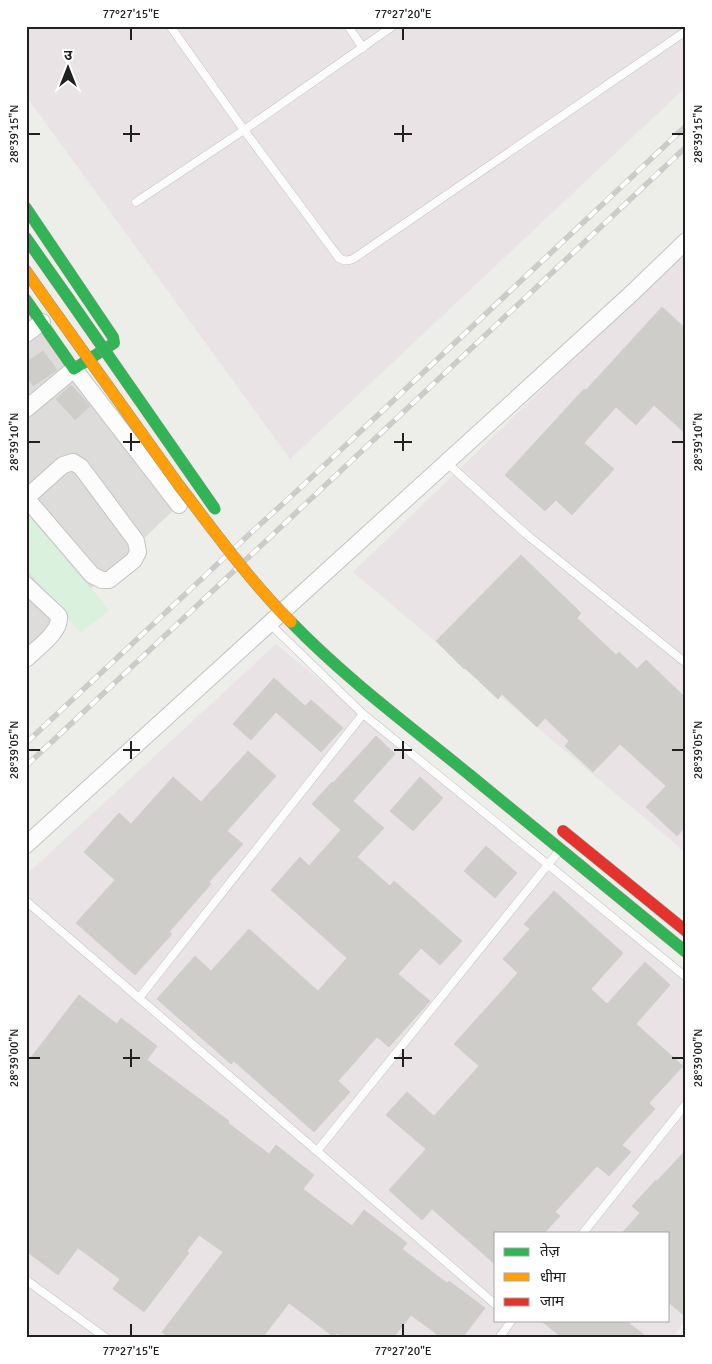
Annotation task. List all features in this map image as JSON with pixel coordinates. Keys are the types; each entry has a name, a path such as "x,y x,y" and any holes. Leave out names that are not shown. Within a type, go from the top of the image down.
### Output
{"main road":[{"path":"26,208 113,337 114,342 74,368 26,300"},
{"path":"26,238 220,515"},
{"path":"26,271 123,409 214,533 302,635 382,704 686,952"},
{"path":"286,596 298,610"},
{"path":"554,824 686,931"}],"street":[{"path":"26,845 681,248"},
{"path":"26,334 42,322"},
{"path":"26,409 74,368 179,504"},
{"path":"73,462 81,467 136,541 138,552 134,560 109,580 102,580 92,575 26,498 63,465 73,462"},
{"path":"26,585 59,616 60,621 57,629 26,659"}],"lane":[{"path":"170,26 244,130 343,261 353,259 686,31"},
{"path":"348,26 363,48"},
{"path":"136,202 244,130 393,26"},
{"path":"447,463 526,534 686,663"},
{"path":"270,624 362,714 686,977"},
{"path":"139,998 362,714"},
{"path":"317,1151 560,849"},
{"path":"26,901 494,1302"},
{"path":"583,1232 686,1104"},
{"path":"26,1280 106,1338"},
{"path":"499,1338 511,1322"}],"shaded area":[{"path":"26,26 686,26 686,87 290,459 26,96"},
{"path":"686,250 686,853 353,572"},
{"path":"26,292 179,505 26,650"},
{"path":"276,644 686,981 686,1320 672,1338 26,1338 26,875"}],"green space":[{"path":"26,512 109,610 81,633 26,569"}],"building":[{"path":"662,307 686,329 686,434 654,405 636,425 616,407 584,443 614,469 572,515 556,500 545,511 505,475"},
{"path":"43,351 57,370 33,386 26,376 26,362"},
{"path":"71,385 90,406 75,420 56,399"},
{"path":"521,555 581,613 577,618 616,655 619,652 637,669 646,660 686,698 686,826 677,836 646,807 666,786 620,744 593,772 565,746 569,741 545,718 537,727 502,694 498,699 436,641"},
{"path":"274,678 305,706 311,700 343,728 321,752 276,712 251,740 233,724"},
{"path":"376,736 395,754 353,801 384,828 357,857 390,886 394,881 462,941 440,965 421,948 398,974 430,1001 389,1047 377,1037 338,1081 350,1092 314,1132 234,1061 231,1064 157,999 195,956 211,971 249,929 318,991 347,958 271,890 300,857 309,866 341,830 312,804"},
{"path":"248,751 276,776 227,831 243,844 209,882 211,884 169,932 172,934 135,975 76,923 115,880 84,852 119,813 131,824 173,777 201,802"},
{"path":"420,777 443,798 413,831 390,811"},
{"path":"486,846 517,873 495,898 464,871"},
{"path":"554,891 623,953 591,989 607,1004 645,962 670,985 636,1024 683,1066 649,1103 655,1109 622,1145 631,1152 609,1176 597,1166 555,1212 560,1216 545,1232 494,1232 494,1263 432,1209 422,1220 389,1190 426,1149 386,1115 407,1092 434,1116 479,1066 454,1044 518,973 503,959 530,929 524,924"},
{"path":"79,995 117,1024 121,1018 157,1046 147,1060 229,1121 228,1123 269,1154 276,1145 314,1175 303,1189 352,1226 364,1210 407,1243 402,1249 447,1283 449,1281 485,1308 462,1338 442,1338 411,1315 393,1338 343,1338 337,1333 334,1337 289,1303 262,1338 170,1338 162,1332 223,1252 199,1235 187,1251 189,1253 144,1312 113,1289 120,1279 78,1248 58,1275 26,1251 26,1064"},
{"path":"686,1150 686,1317 670,1304 670,1232 623,1232 640,1213 632,1206"},
{"path":"543,1322 628,1322 648,1338 563,1338"}],"railway":[{"path":"26,743 686,126"},
{"path":"26,766 686,147"}],"traffic: fast":[{"path":"26,208 113,337 114,343 74,369 26,300"},
{"path":"26,238 69,299"},
{"path":"69,299 215,509"},
{"path":"291,622 356,683 471,776"},
{"path":"471,776 686,952"}],"traffic: slow":[{"path":"26,271 45,298"},
{"path":"45,298 178,484 246,572 291,622"}],"traffic: jam":[{"path":"563,831 686,931"}]}
